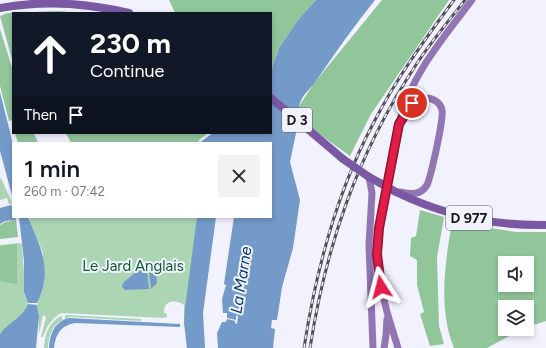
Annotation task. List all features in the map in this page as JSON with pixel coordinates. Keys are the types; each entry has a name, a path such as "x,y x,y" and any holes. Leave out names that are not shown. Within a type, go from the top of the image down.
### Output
{"main road":[{"path":"398,348 387,312 379,275 377,244 399,124 403,108 421,70 472,0"},
{"path":"2,7 46,3 71,4 94,6 124,12"},
{"path":"396,192 416,194 422,192 427,185 442,110 438,103 432,100 426,98 419,99 412,103 399,124"},
{"name":"D 3","path":"272,99 343,159 368,177 396,192"},
{"path":"368,177 372,193 369,245 373,348"},
{"name":"D 977","path":"396,192 427,206 470,218 496,223 546,225"},
{"path":"385,344 387,312"},
{"path":"385,344 396,338"}],"green space":[{"path":"169,0 316,0 298,20 279,48 272,68 272,12 175,12"},
{"path":"382,0 449,0 371,114 350,156 304,123 299,106 315,82"},
{"path":"58,11 70,12 32,12"},
{"path":"12,13 12,59 0,16"},
{"path":"0,29 12,68 12,120 9,121 0,86"},
{"path":"15,134 34,134 38,142 18,142"},
{"path":"66,134 207,134 199,140 199,142 70,142"},
{"path":"1,178 12,203 9,204 7,198 0,200"},
{"path":"420,210 444,217 437,257 439,326 444,344 430,346 420,314 424,312 417,285 417,260 410,256 411,238 416,236"},
{"name":"Le Jard Anglais","path":"30,218 202,218 190,323 184,324 184,305 179,302 171,302 166,304 164,308 164,313 167,314 167,317 163,318 61,313 52,320 43,337 41,337 46,317 43,315 39,334 37,305 43,253"},
{"path":"16,220 18,237 0,239 0,225 5,222"},
{"path":"452,222 516,232 546,232 546,321 534,325 534,300 498,300 498,336 509,336 487,348 454,348 449,333 444,301 445,269"},
{"path":"17,244 17,284 0,281 0,246"},
{"path":"22,244 24,292 28,304 24,312 4,330 0,336 0,245"},
{"path":"65,315 141,319 141,321 70,317 65,319"},
{"path":"61,316 63,320 53,328 48,348 44,348 48,329 53,322"}],"water":[{"name":"La Marne","path":"316,0 375,0 316,81 304,95 299,106 306,117 296,133 290,162 300,200 293,248 282,287 277,320 272,320 271,328 275,329 273,348 218,348 217,333 222,322 226,322 227,319 235,321 237,324 238,316 236,315 236,320 227,318 227,313 223,313 222,299 226,285 224,284 234,218 272,218 272,142 200,142 212,134 272,134 272,68 279,48 298,20"},
{"path":"0,92 12,142 12,195 0,151"},
{"path":"11,205 12,218 15,218 16,220 5,221 0,224 0,208"},
{"path":"19,218 28,218 41,249 45,269 42,291 37,303 28,303 24,292 24,261"},
{"path":"197,218 216,218 203,313 205,348 187,348 184,323"},
{"path":"155,262 157,283 151,289 148,263"},
{"path":"146,263 149,289 125,290 122,287 123,283"},
{"path":"28,304 37,305 39,317 36,348 0,348 0,335 2,331 22,314"},
{"path":"69,318 180,324 180,327 75,323 62,329 56,339 54,348 49,348 50,338 56,326 60,322"}],"railway":[{"path":"304,348 321,261 338,204 349,176 374,122 392,90 422,44 454,0"},
{"path":"310,348 325,273 335,238 360,168 376,134 414,68 465,0"}],"route":[{"path":"381,287 377,254 379,228 399,124 412,103"}]}
